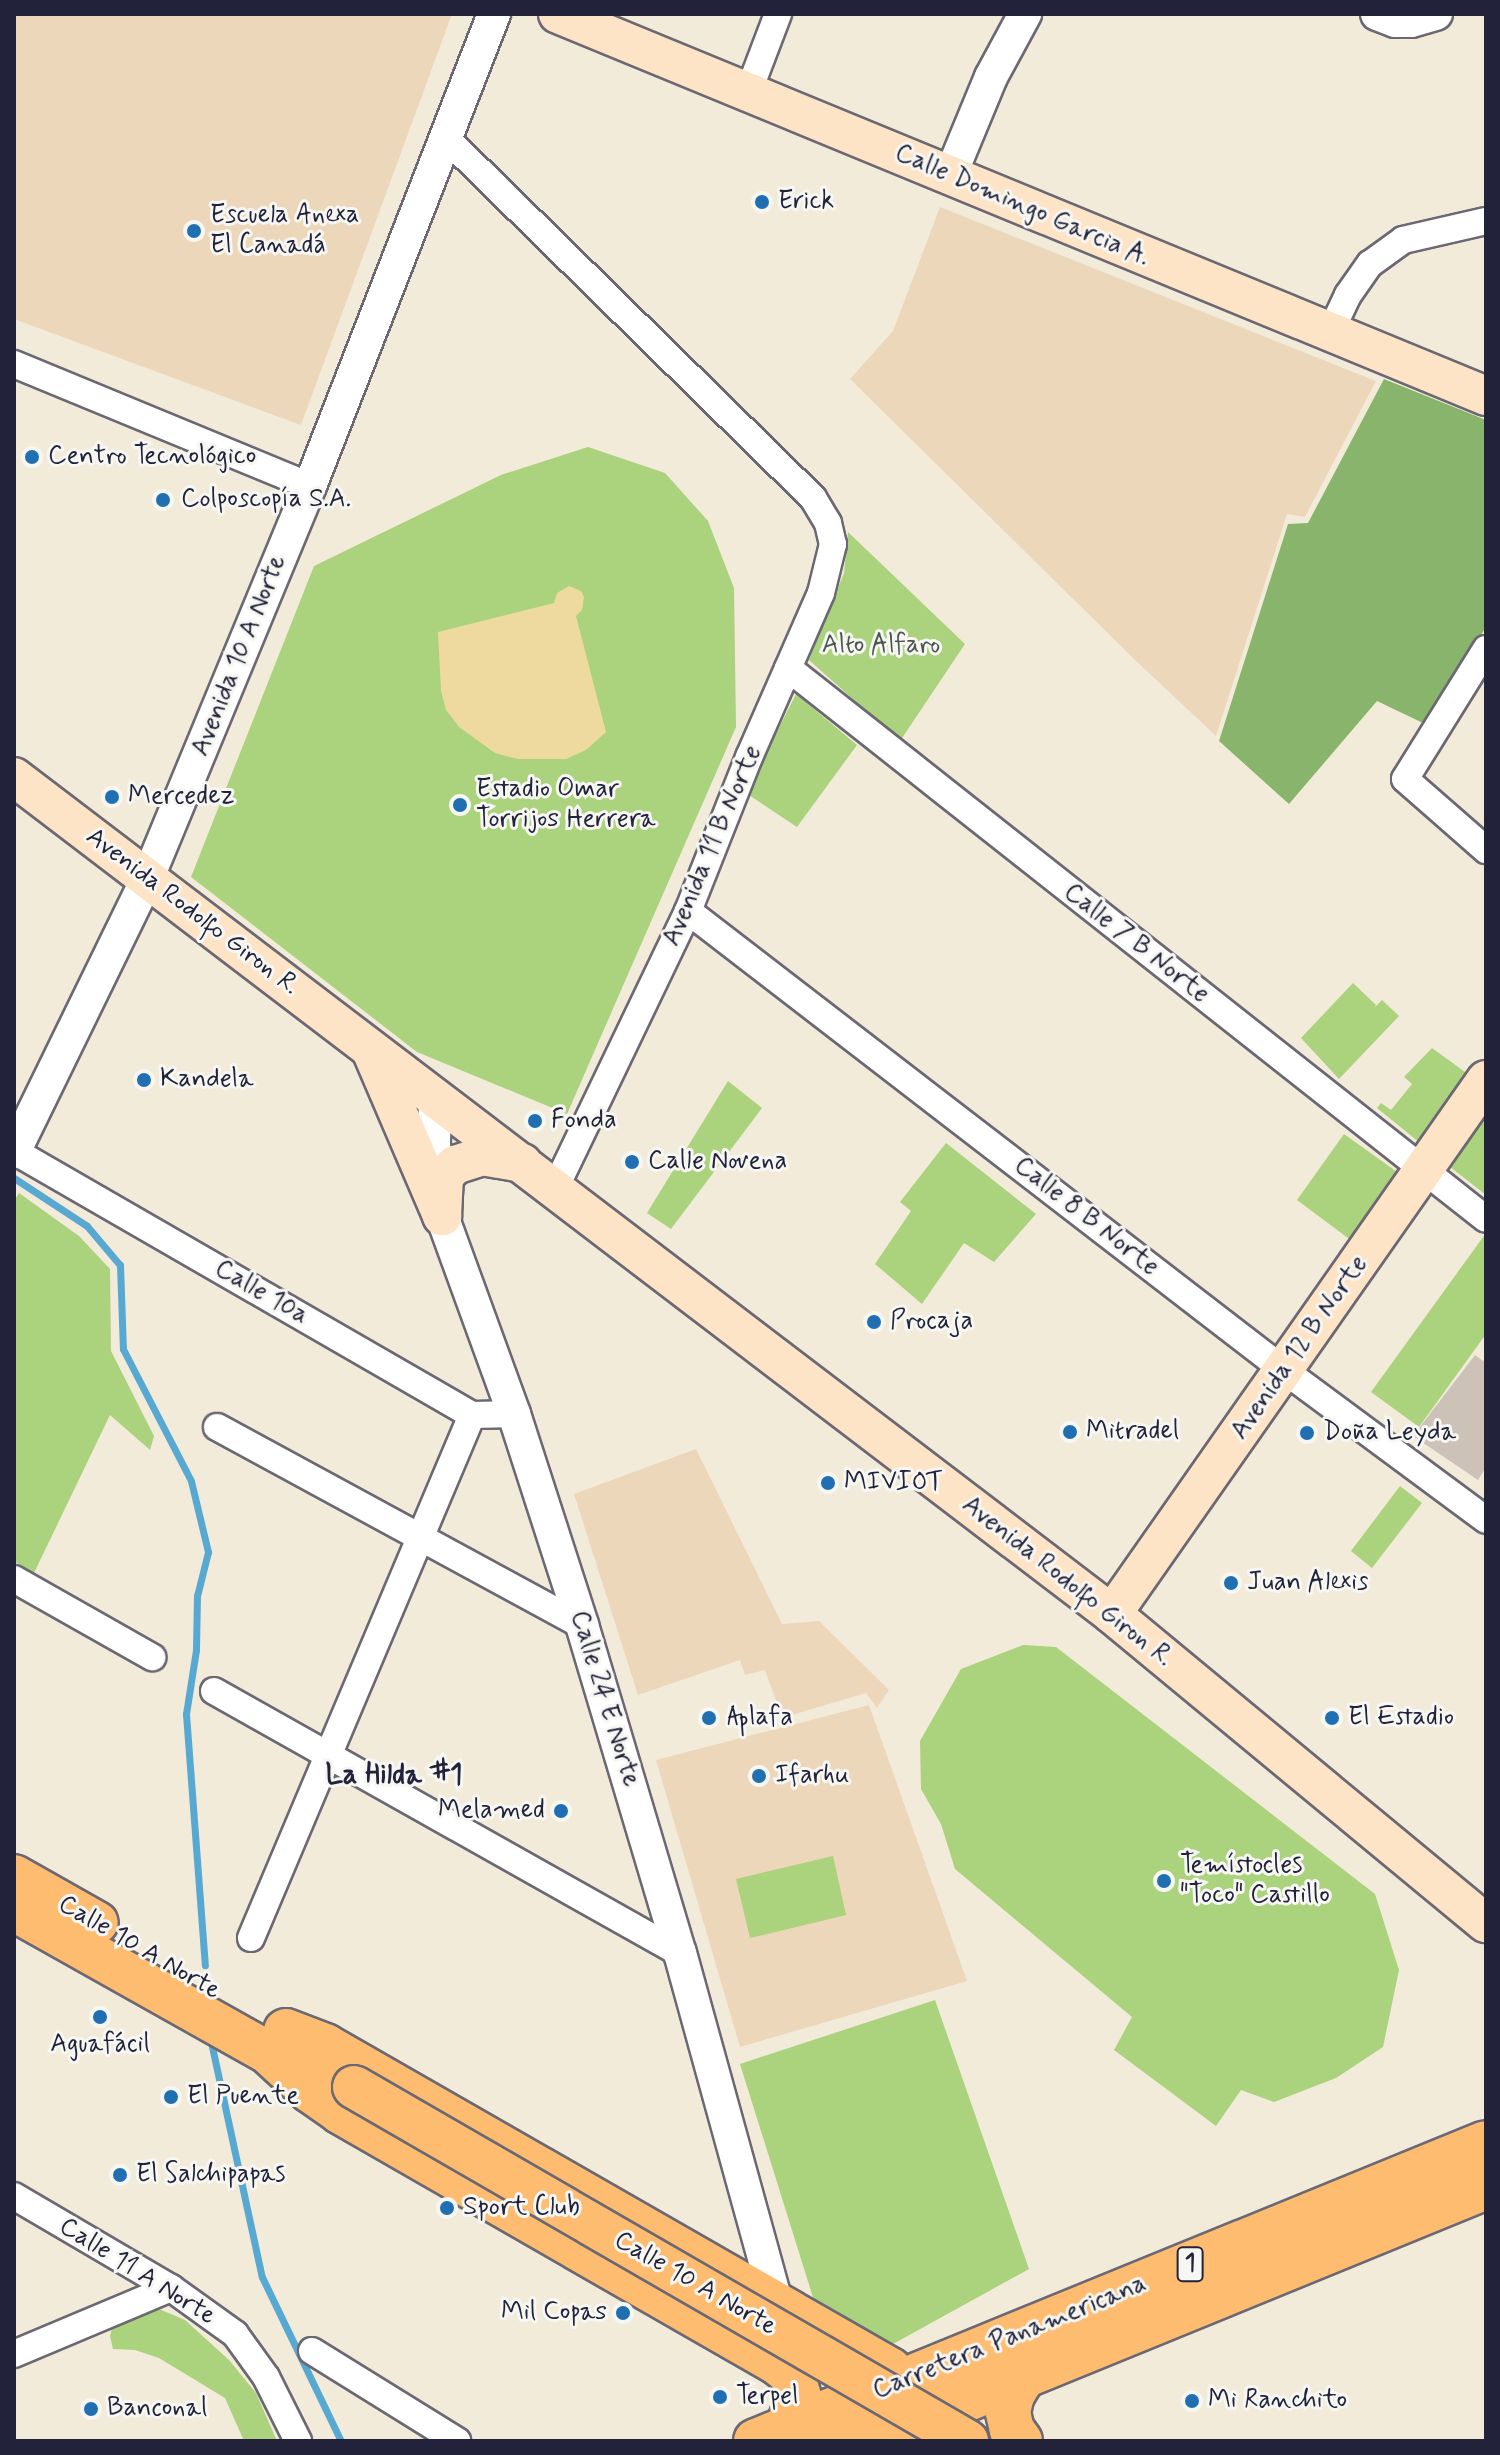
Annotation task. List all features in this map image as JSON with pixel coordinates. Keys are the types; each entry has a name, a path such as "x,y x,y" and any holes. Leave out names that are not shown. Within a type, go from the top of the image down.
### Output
{"highway":[{"path":"279,2043 325,2046 777,2304 891,2378 885,2403 875,2412 786,2437"},
{"path":"279,2043 310,2090 341,2112 750,2347 793,2375 799,2397 786,2437"},
{"name":"Carretera Panamericana","path":"891,2378 1010,2321 1076,2312 1486,2143"},
{"path":"1404,2177 1486,2168"},
{"name":"Carretera Panamericana","path":"902,2435 1024,2375 1486,2187"},
{"path":"902,2435 947,2383 1148,2281"},
{"path":"750,2347 761,2346 776,2335 779,2324 777,2304"},
{"path":"1020,2441 1012,2430 1008,2412 1012,2395 1024,2375"}],"main road":[{"name":"Calle Domingo Garcia A.","path":"558,14 1486,396"},
{"name":"Avenida Rodolfo Giron R.","path":"14,777 556,1187 1112,1614 1486,1923"},
{"path":"370,1047 442,1216"},
{"name":"Avenida 12 B Norte","path":"1112,1614 1486,1080"},
{"path":"442,1216 444,1176 455,1165 482,1156 525,1164"},
{"name":"Calle 10 A Norte","path":"14,1876 180,1987 967,2441"},
{"name":"Calle 10 A Norte","path":"14,1910 180,1987"}],"street":[{"name":"Avenida 10 A Norte","path":"14,1152 148,877 310,486 494,14"},
{"path":"748,93 778,14"},
{"path":"950,176 991,77 1025,14"},
{"path":"1377,14 1395,21 1411,21 1436,14"},
{"name":"Avenida 11 B Norte","path":"446,138 813,498 828,523 833,544 821,593 688,911 556,1187"},
{"path":"1330,333 1348,295 1370,264 1403,240 1486,221"},
{"path":"14,364 310,486"},
{"path":"1486,649 1405,779 1486,850"},
{"name":"Calle 7 B Norte","path":"788,668 1486,1219"},
{"name":"Calle 8 B Norte","path":"688,911 1285,1371 1486,1520"},
{"name":"Calle 24 E Norte","path":"435,1096 434,1145 442,1216 514,1414 582,1625 680,1953 777,2304"},
{"name":"Calle 10a","path":"14,1152 472,1415"},
{"path":"251,1938 326,1754 472,1415 514,1414"},
{"path":"217,1427 582,1625"},
{"path":"14,1579 152,1657"},
{"path":"214,1691 680,1953"},
{"name":"Calle 11 A Norte","path":"14,2196 171,2288 235,2334 266,2377 298,2441"},
{"path":"14,2354 171,2288"},
{"path":"312,2351 457,2441"}],"shaded area":[{"name":"Escuela Anexa El Canadá","path":"14,14 452,14 301,425 14,319"},
{"path":"940,207 1376,381 1305,517 1287,514 1216,736 850,379 893,331"},
{"path":"1475,1355 1486,1363 1486,1467 1478,1480 1413,1436"},
{"path":"696,1449 782,1624 819,1621 889,1690 877,1708 866,1693 782,1718 765,1670 745,1675 740,1660 638,1695 574,1494"},
{"path":"869,1705 967,1981 740,2047 656,1760"}],"green space":[{"path":"1384,379 1486,420 1486,627 1425,724 1377,701 1289,804 1219,741 1288,524 1308,523"},
{"name":"Estadio Omar Torrijos Herrera","path":"588,447 665,473 708,521 734,588 736,727 567,1114 417,1052 191,877 314,566 501,475"},
{"name":"Alto Alfaro","path":"848,532 965,644 900,741 809,660 844,573"},
{"path":"796,694 857,745 797,827 746,793"},
{"path":"1353,983 1376,1005 1374,1008 1382,1000 1399,1016 1339,1079 1301,1038"},
{"path":"1432,1048 1472,1077 1420,1143 1377,1108 1381,1103 1391,1110 1412,1084 1404,1077"},
{"path":"728,1081 762,1108 671,1229 647,1213"},
{"path":"1486,1108 1486,1195 1445,1163"},
{"path":"1344,1134 1404,1177 1356,1244 1297,1200"},
{"path":"946,1143 1036,1214 994,1262 964,1243 922,1304 875,1264 911,1211 900,1202"},
{"path":"19,1193 79,1236 110,1269 111,1351 154,1436 150,1450 110,1415 34,1573 14,1561 14,1201"},
{"path":"1486,1233 1486,1334 1419,1427 1371,1392"},
{"path":"1400,1486 1422,1503 1372,1568 1351,1551"},
{"name":"Temístocles \"Toco\" Castillo","path":"1023,1645 1056,1647 1375,1894 1399,1970 1383,2047 1336,2078 1274,2102 1241,2090 1216,2126 1114,2050 1132,2017 955,1869 941,1824 921,1789 920,1741 961,1669"},
{"path":"833,1856 846,1915 750,1938 736,1879"},
{"path":"935,2000 1029,2269 893,2344 816,2307 740,2064"},
{"path":"159,2309 185,2320 229,2360 256,2393 277,2441 244,2441 225,2398 159,2358 135,2350 113,2349 110,2336 113,2324"}],"sand":[{"path":"569,586 581,591 584,597 582,610 576,616 606,732 586,750 566,759 518,759 495,753 459,727 446,710 441,691 438,632 554,603 557,593"}],"waterway":[{"path":"14,1178 87,1226 120,1265 123,1349 191,1481 208,1552 197,1596 196,1650 186,1714 205,1965"},
{"path":"211,2042 262,2277 341,2441"}],"place":[{"name":"Erick","path":"762,202"},
{"name":"Escuela Anexa El Canadá","path":"194,231"},
{"name":"Centro Tecnológico","path":"32,457"},
{"name":"Colposcopía S.A.","path":"163,500"},
{"name":"Mercedez","path":"112,797"},
{"name":"Estadio Omar Torrijos Herrera","path":"460,805"},
{"name":"Kandela","path":"144,1080"},
{"name":"Fonda","path":"535,1121"},
{"name":"Calle Novena","path":"632,1162"},
{"name":"Procaja","path":"874,1322"},
{"name":"Mitradel","path":"1070,1432"},
{"name":"Doña Leyda","path":"1307,1433"},
{"name":"MIVIOT","path":"828,1483"},
{"name":"Juan Alexis","path":"1231,1583"},
{"name":"Aplafa","path":"709,1718"},
{"name":"El Estadio","path":"1332,1718"},
{"name":"Ifarhu","path":"759,1776"},
{"name":"Melamed","path":"561,1811"},
{"name":"Temístocles \"Toco\" Castillo","path":"1164,1881"},
{"name":"Aguafácil","path":"100,2017"},
{"name":"El Puente","path":"171,2097"},
{"name":"El Salchipapas","path":"120,2175"},
{"name":"Sport Club","path":"447,2208"},
{"name":"Mil Copas","path":"623,2313"},
{"name":"Terpel","path":"720,2397"},
{"name":"Mi Ranchito","path":"1192,2401"},
{"name":"Banconal","path":"91,2409"}],"district":[{"name":"La Hilda #1","path":"394,1776"}]}
